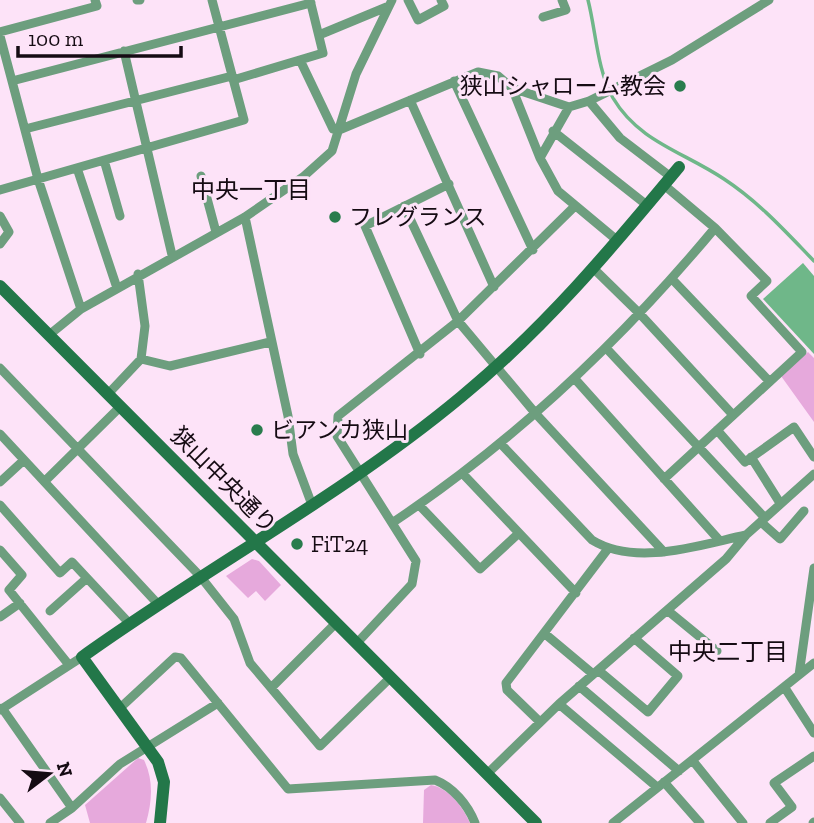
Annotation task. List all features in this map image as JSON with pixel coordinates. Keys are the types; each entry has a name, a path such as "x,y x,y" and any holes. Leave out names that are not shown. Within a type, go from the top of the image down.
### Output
{"street":[{"path":"81,309 38,179 0,34 97,6 95,0"},
{"path":"0,190 244,120 212,0"},
{"path":"408,0 418,19 444,6 441,0"},
{"path":"543,17 566,10 562,0"},
{"path":"300,60 332,129 339,130 478,72 498,76 512,88 569,107 589,101 672,60 769,0"},
{"path":"12,81 311,2 323,53 25,130"},
{"path":"319,35 391,3"},
{"path":"49,335 81,309 138,274 245,217 318,164 332,150 356,74 391,3"},
{"path":"124,51 172,255"},
{"path":"454,81 533,250"},
{"path":"512,88 540,158 558,191 618,241"},
{"path":"410,100 494,287"},
{"path":"589,101 620,138 671,176 715,228 767,281 751,296 802,352 664,479"},
{"path":"540,158 569,107"},
{"path":"554,131 648,206"},
{"path":"104,160 120,216"},
{"path":"77,168 117,288"},
{"path":"201,176 216,232"},
{"path":"72,808 1,709 360,473 430,422 496,368 594,269 671,176"},
{"path":"420,354 365,226 449,184"},
{"path":"404,206 458,321 536,414 664,552"},
{"path":"356,644 409,588 416,574 416,561 337,436 338,416 420,354 458,321 575,206"},
{"path":"0,216 9,232 0,244"},
{"path":"245,217 288,416 293,454 312,505"},
{"path":"392,523 463,474 575,379 640,314 715,228"},
{"path":"594,269 640,314 733,415"},
{"path":"108,394 141,359 145,326 138,274"},
{"path":"672,279 769,381"},
{"name":"狭山中央通り","path":"2,291 536,823"},
{"path":"141,359 170,366 270,342"},
{"path":"607,349 780,539 804,512"},
{"path":"0,368 200,576 234,620 250,663 320,746 391,677"},
{"path":"575,379 720,541"},
{"path":"45,481 121,407"},
{"path":"717,430 745,461 794,428 814,457"},
{"path":"0,434 157,604"},
{"path":"500,443 592,540 607,550 664,552 746,535"},
{"path":"751,457 780,503"},
{"path":"0,482 24,460"},
{"path":"463,474 576,593"},
{"path":"487,774 579,686 740,547 746,535 814,474"},
{"path":"0,505 60,573 72,562 129,623"},
{"path":"419,505 480,569 519,534"},
{"path":"0,550 22,575 9,590 69,666"},
{"path":"540,722 505,687 607,550"},
{"path":"799,675 814,568"},
{"path":"50,611 87,578"},
{"path":"0,617 20,603"},
{"path":"667,610 717,651"},
{"path":"271,688 336,623"},
{"path":"544,633 648,712 678,676 634,638"},
{"path":"82,657 148,746 164,782 160,823"},
{"path":"120,708 175,657 181,658 288,789 435,780 445,784 461,799 475,823"},
{"path":"613,823 814,663"},
{"path":"579,686 678,771"},
{"path":"785,688 814,733"},
{"path":"50,823 72,808 120,764 218,703"},
{"path":"559,704 661,785 700,823"},
{"path":"770,823 792,807 774,783 814,756"},
{"path":"693,761 743,823"},
{"path":"0,798 20,823"}],"shaded area":[{"path":"803,263 814,276 814,354 763,299"},
{"path":"808,352 814,358 814,422 781,376"},
{"path":"252,559 259,561 281,585 265,601 256,591 248,598 226,576"},
{"path":"138,758 144,760 151,783 146,823 90,823 85,805"},
{"path":"431,785 444,790 455,799 470,823 423,823 424,790"}],"waterway":[{"path":"588,0 603,75 613,98 624,113 649,136 709,170 749,197 814,261"}],"place":[{"name":"狭山シャローム教会","path":"680,86"},
{"name":"フレグランス","path":"335,217"},
{"name":"ビアンカ狭山","path":"257,430"},
{"name":"FiT24","path":"297,544"}],"district":[{"name":"中央一丁目","path":"251,189"},
{"name":"中央二丁目","path":"728,651"}]}
